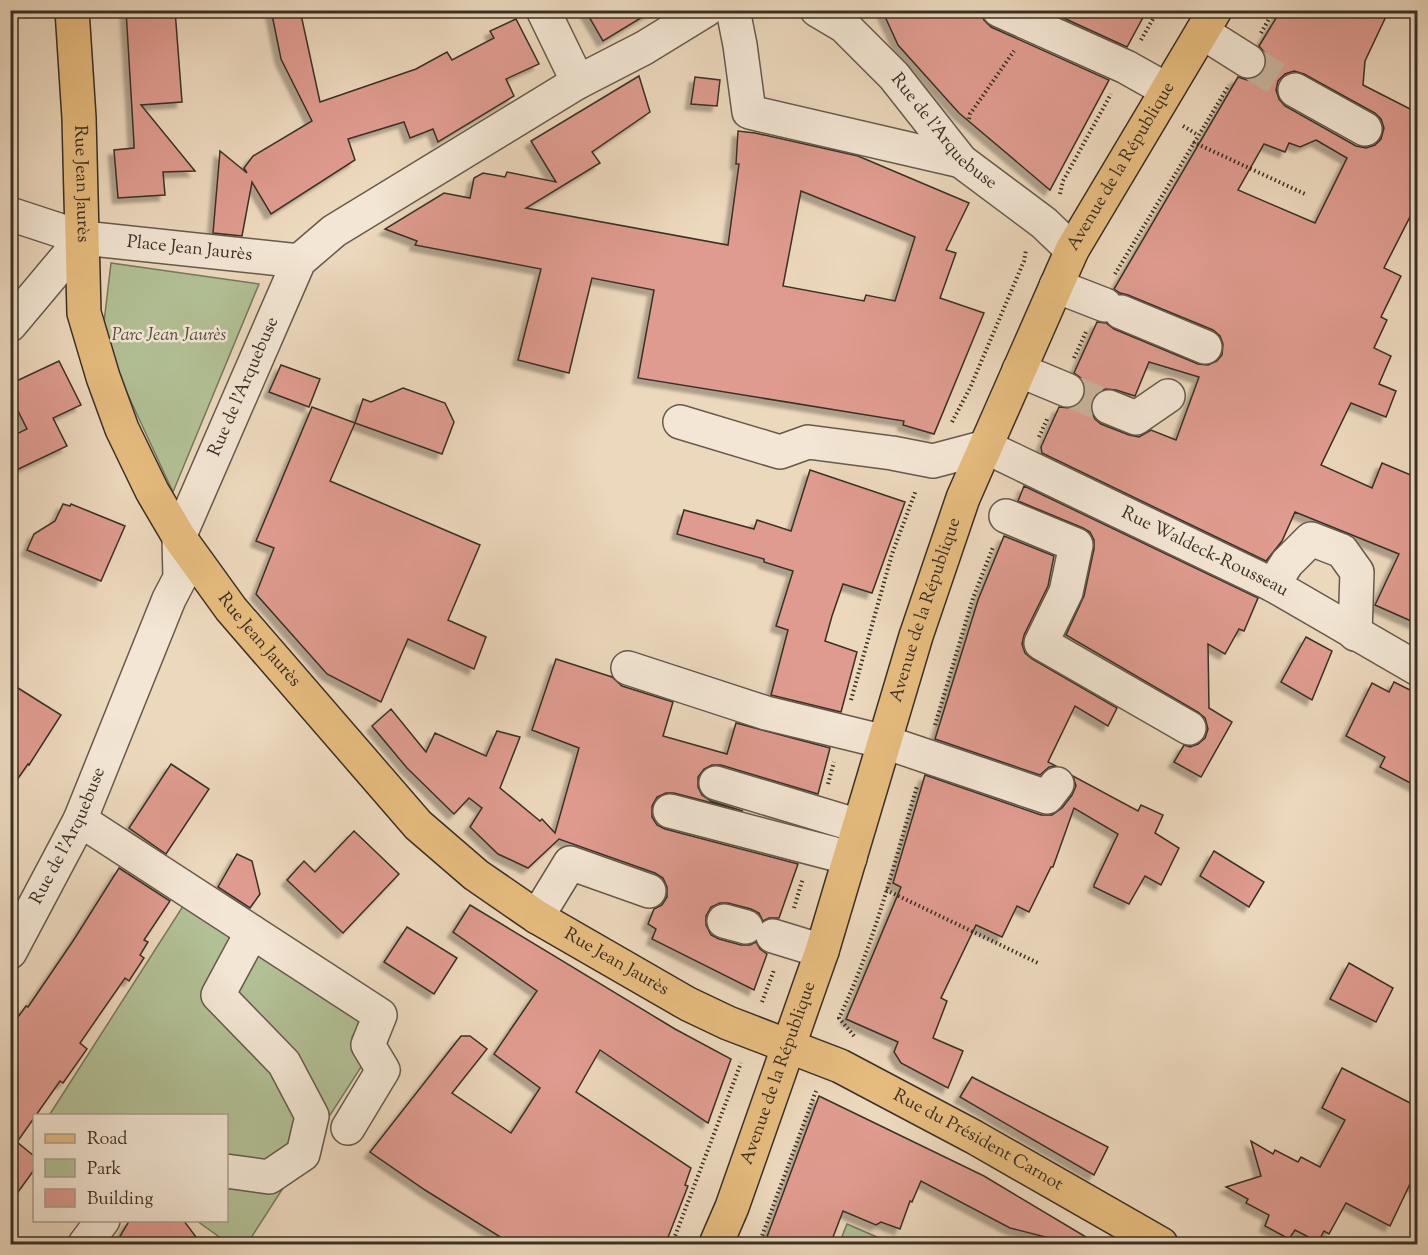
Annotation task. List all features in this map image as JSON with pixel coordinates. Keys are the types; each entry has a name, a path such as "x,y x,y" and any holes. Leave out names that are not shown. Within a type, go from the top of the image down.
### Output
{"main road":[{"name":"Rue Jean Jaurès","path":"72,10 79,118 84,313 103,377 122,429 152,491 179,537 231,609 418,825 476,875 537,917 688,1004 728,1023 788,1046"},
{"name":"Avenue de la République","path":"716,1245 732,1207 822,951 916,636 963,498 1072,250 1208,21"},
{"name":"Rue du Président Carnot","path":"788,1046 840,1066 974,1137 1161,1245"}],"street":[{"path":"543,10 578,82"},
{"name":"Rue de l'Arquebuse","path":"10,952 80,820 169,599 180,578 179,537 299,261 334,231 578,82 644,48 706,10"},
{"path":"733,10 740,45 748,112 961,161"},
{"path":"999,10 1126,67 1167,90"},
{"name":"Rue de l'Arquebuse","path":"836,16 894,76 961,161 1044,223 1072,250"},
{"path":"1208,21 1248,61"},
{"path":"1295,90 1365,129"},
{"name":"Place Jean Jaurès","path":"10,214 83,238 299,261"},
{"path":"10,325 83,238"},
{"path":"1056,286 1205,347"},
{"path":"1019,370 1066,390"},
{"path":"1109,407 1136,418 1168,396"},
{"path":"680,422 780,452 808,442 892,453 933,462 986,447"},
{"name":"Rue Waldeck-Rousseau","path":"986,447 1273,585 1418,669"},
{"path":"1006,516 1076,545 1065,592 1041,643 1189,728"},
{"path":"1273,585 1287,562 1311,539 1342,550 1357,572 1355,634"},
{"path":"628,668 765,713 885,742 1047,797 1057,784"},
{"path":"716,783 859,826"},
{"path":"670,811 850,858"},
{"path":"80,820 380,1015 368,1045 383,1070 348,1128"},
{"path":"537,917 570,863 649,891"},
{"path":"748,928 822,951"},
{"path":"228,1172 269,1177 303,1154 312,1116 284,1063 218,995 252,932"},
{"path":"85,1245 102,1222"}],"path":[{"path":"961,161 970,114 1030,24"},
{"path":"1193,142 1305,194"},
{"path":"886,890 1041,964"},
{"path":"759,1245 818,1086 829,1090 855,1036 839,1018 851,993"}],"green space":[{"name":"Parc Jean Jaurès","path":"111,263 259,284 173,492 102,339"},
{"path":"185,903 364,1017 352,1037 363,1064 247,1244 229,1244 198,1222 228,1222 228,1114 50,1114"},
{"path":"847,1224 893,1244 839,1244"}],"building":[{"path":"126,10 175,10 182,102 141,105 195,171 163,172 165,195 118,198 114,150 134,148"},
{"path":"271,10 300,10 320,102 416,69 447,52 452,60 494,38 490,31 516,19 539,64 506,79 514,96 438,142 433,129 410,138 404,122 348,139 355,160 271,214 252,182 242,236 213,233 220,151 247,173 244,168 253,156 312,121 281,59"},
{"path":"585,10 654,10 603,41"},
{"path":"882,10 980,10 984,20 991,27 1109,80 1050,190 959,113 898,45"},
{"path":"1046,10 1147,10 1127,47"},
{"path":"1281,10 1389,10 1365,61 1363,85 1418,113 1418,201 1384,268 1401,276 1381,317 1387,320 1374,348 1391,356 1379,384 1396,391 1386,417 1351,403 1321,465 1372,488 1382,463 1418,478 1418,624 1375,605 1399,554 1295,512 1282,541 1266,561 1042,453 1041,447 1059,407 1070,408 1079,404 1084,398 1085,387 1081,378 1074,373 1097,322 1106,323 1114,329 1198,364 1208,365 1217,361 1222,355 1223,344 1220,336 1213,330 1114,289 1238,77 1247,80 1256,78 1264,70 1267,61 1265,53 1259,46","holes":["1294,71 1304,74 1375,113 1381,119 1384,128 1381,139 1375,145 1366,148 1356,146 1285,106 1276,90 1278,81 1285,74","1316,140 1347,158 1315,223 1238,190 1264,144 1285,152 1289,143 1300,147","1149,362 1199,377 1176,440 1151,430 1139,437 1129,435 1101,424 1095,419 1091,410 1092,399 1098,392 1106,389 1135,396"]},
{"path":"639,76 650,112 592,152 600,163 526,208 728,245 739,164 736,164 738,131 858,156 969,203 946,250 956,253 940,298 984,313 934,434 903,425 904,421 638,378 654,290 592,278 569,373 518,360 541,269 415,245 417,241 385,229 444,193 470,198 474,178 483,173 505,177 507,172 556,182 531,141","holes":["801,191 915,237 895,301 866,295 864,301 783,286"]},
{"path":"695,77 720,80 717,106 691,104"},
{"path":"59,361 81,405 53,418 67,446 10,473 10,437 27,429 10,395 10,384"},
{"path":"281,365 320,379 309,407 269,392"},
{"path":"403,388 445,403 454,422 442,454 355,423 363,399 371,402"},
{"path":"312,407 355,423 330,481 480,545 448,620 486,637 474,669 408,639 381,702 327,674 256,594 274,548 256,541"},
{"path":"810,470 905,502 872,593 843,584 832,616 825,641 857,652 841,712 771,695 788,630 776,626 793,571 764,562 764,559 677,534 684,510 754,529 757,520 791,531"},
{"path":"1024,486 1258,598 1244,631 1239,629 1225,654 1208,644 1209,708 1232,722 1201,777 1174,762 1184,745 1190,747 1205,738 1208,729 1205,718 1066,635 1084,596 1094,540 1090,532 1083,528 1018,501"},
{"path":"63,504 70,506 71,504 125,526 101,581 27,550 34,534 55,521"},
{"path":"1004,536 1054,556 1048,586 1024,635 1022,644 1025,653 1117,708 1108,726 1075,706 1048,762 1056,766 1049,767 1040,775 935,739 978,600"},
{"path":"1306,637 1332,651 1312,700 1281,682"},
{"path":"556,659 612,677 622,686 673,702 663,736 727,754 736,723 830,748 818,794 721,765 712,765 704,769 698,777 698,787 702,795 711,801 743,811 674,793 666,793 657,797 652,806 652,817 657,825 665,829 798,864 779,918 769,918 763,921 759,913 728,903 720,903 711,907 706,916 706,925 711,935 741,945 756,942 767,954 754,990 652,939 656,929 648,924 654,909 662,905 667,897 667,887 663,878 655,873 559,839 528,868 498,854 470,827 482,808 469,798 454,814 407,768 372,726 391,709 426,752 435,733 486,756 497,731 520,737 500,788 540,821 542,819 555,833 579,748 532,730"},
{"path":"1394,682 1418,694 1418,787 1380,767 1385,757 1346,736 1372,683 1389,692"},
{"path":"10,683 61,715 10,790"},
{"path":"171,764 209,789 166,854 129,828"},
{"path":"925,775 1041,815 1052,815 1062,808 1076,786 1073,776 1138,811 1141,805 1163,815 1155,833 1179,848 1161,885 1145,876 1129,904 1094,887 1118,834 1074,808 1053,867 1029,912 1017,906 1002,937 976,925 941,998 947,1001 933,1038 963,1051 948,1088 901,1063 894,1052 898,1042 846,1019 901,887 893,883"},
{"path":"354,831 399,874 343,933 287,880 304,861 315,872"},
{"path":"1214,851 1264,882 1249,907 1200,876"},
{"path":"237,854 252,861 260,894 250,908 218,887"},
{"path":"119,868 170,901 144,940 148,942 140,955 144,958 129,981 125,978 80,1043 87,1049 63,1083 60,1081 37,1114 33,1114 33,1119 17,1142 33,1155 33,1171 10,1203 10,1028 26,1006 28,1007"},
{"path":"470,905 675,1029 731,1059 708,1123 600,1050 576,1092 691,1168 685,1185 688,1186 665,1245 513,1245 425,1190 370,1152 461,1036 470,1036 487,1049 452,1093 511,1133 540,1088 494,1054 537,991 453,932"},
{"path":"407,927 457,958 434,994 384,962"},
{"path":"1349,963 1393,988 1376,1022 1330,999"},
{"path":"1342,1068 1418,1107 1418,1188 1410,1184 1390,1226 1346,1203 1329,1234 1324,1231 1318,1242 1295,1230 1289,1239 1265,1226 1269,1215 1246,1203 1248,1199 1226,1187 1261,1176 1251,1141 1273,1154 1275,1150 1298,1162 1301,1157 1320,1167 1345,1120 1322,1108"},
{"path":"972,1077 1108,1147 1094,1175 960,1097"},
{"path":"819,1096 984,1176 1096,1245 1077,1245 1010,1228 921,1181 912,1202 910,1201 900,1229 881,1222 876,1225 843,1211 830,1245 764,1245"},
{"path":"128,1222 185,1222 202,1245 115,1245"}],"tunnel":[{"path":"1248,61 1295,90"},
{"path":"1067,390 1109,407"}]}
